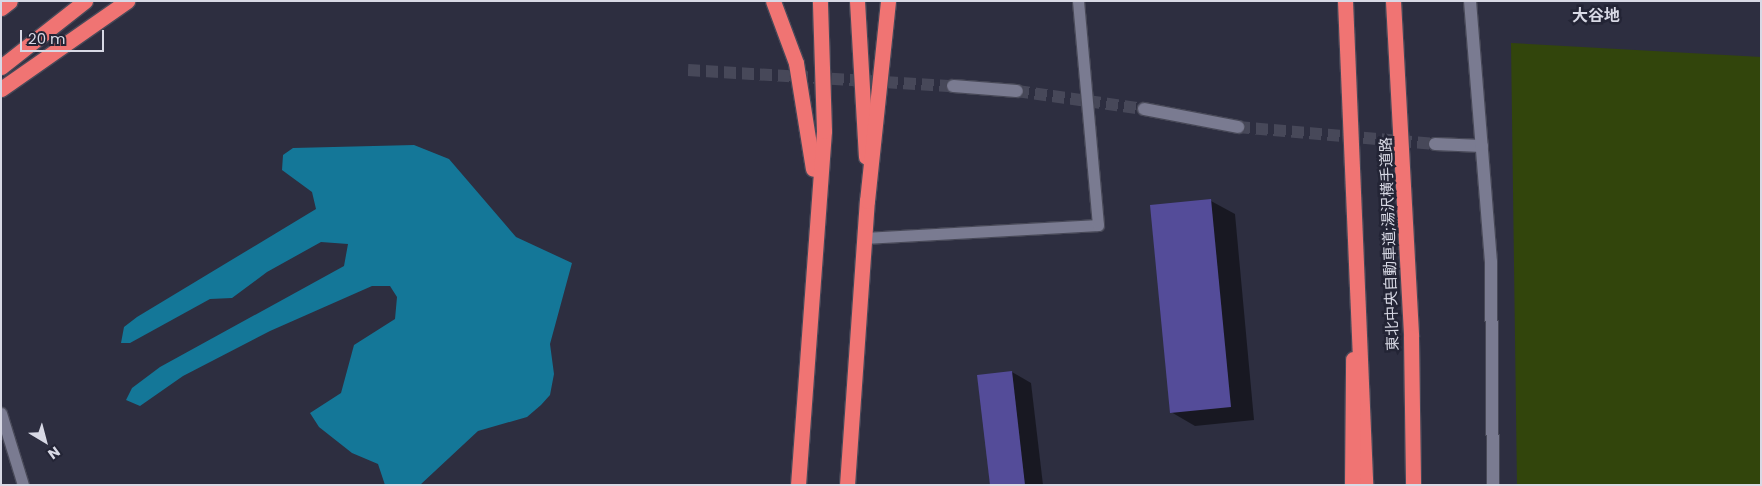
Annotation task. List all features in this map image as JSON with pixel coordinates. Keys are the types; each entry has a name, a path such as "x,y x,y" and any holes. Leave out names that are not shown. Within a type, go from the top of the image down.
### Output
{"highway":[{"path":"1,8 10,1"},
{"path":"1,67 85,1"},
{"path":"1,89 127,1"},
{"path":"773,1 796,63 809,121 816,208"},
{"path":"798,485 816,208 824,131 820,1"},
{"path":"856,1 864,69 868,201"},
{"path":"847,485 868,201 888,1"},
{"name":"東北中央自動車道;湯沢横手道路","path":"1346,1 1365,485"},
{"name":"東北中央自動車道;湯沢横手道路","path":"1394,1 1411,337 1413,485"},
{"path":"1351,96 1352,485"}],"street":[{"path":"1470,1 1491,262 1493,485"},
{"path":"953,86 1017,91"},
{"path":"1144,110 1238,127"},
{"path":"1435,144 1482,146"}],"lane":[{"path":"865,238 1098,226 1078,1"},
{"path":"1,413 23,485"}],"green space":[{"path":"1511,43 1761,57 1761,485 1517,485"}],"water":[{"path":"414,145 449,159 516,237 572,263 550,344 554,374 550,395 541,405 527,417 478,431 420,485 385,485 378,464 352,453 319,427 310,413 341,393 354,345 395,319 397,297 390,286 372,286 270,331 183,376 140,406 126,400 132,388 160,367 344,266 348,244 321,242 267,272 232,298 210,299 130,343 121,343 124,327 137,317 316,209 312,192 282,170 283,155 293,148"}],"building":[{"path":"1211,199 1231,407 1170,413 1150,205"},
{"path":"1012,371 1025,485 990,485 977,375"}],"tunnel":[{"path":"688,70 953,86"},
{"path":"1017,91 1144,109"},
{"path":"1238,127 1435,144"}],"district":[{"name":"大谷地","path":"1596,16"}]}
